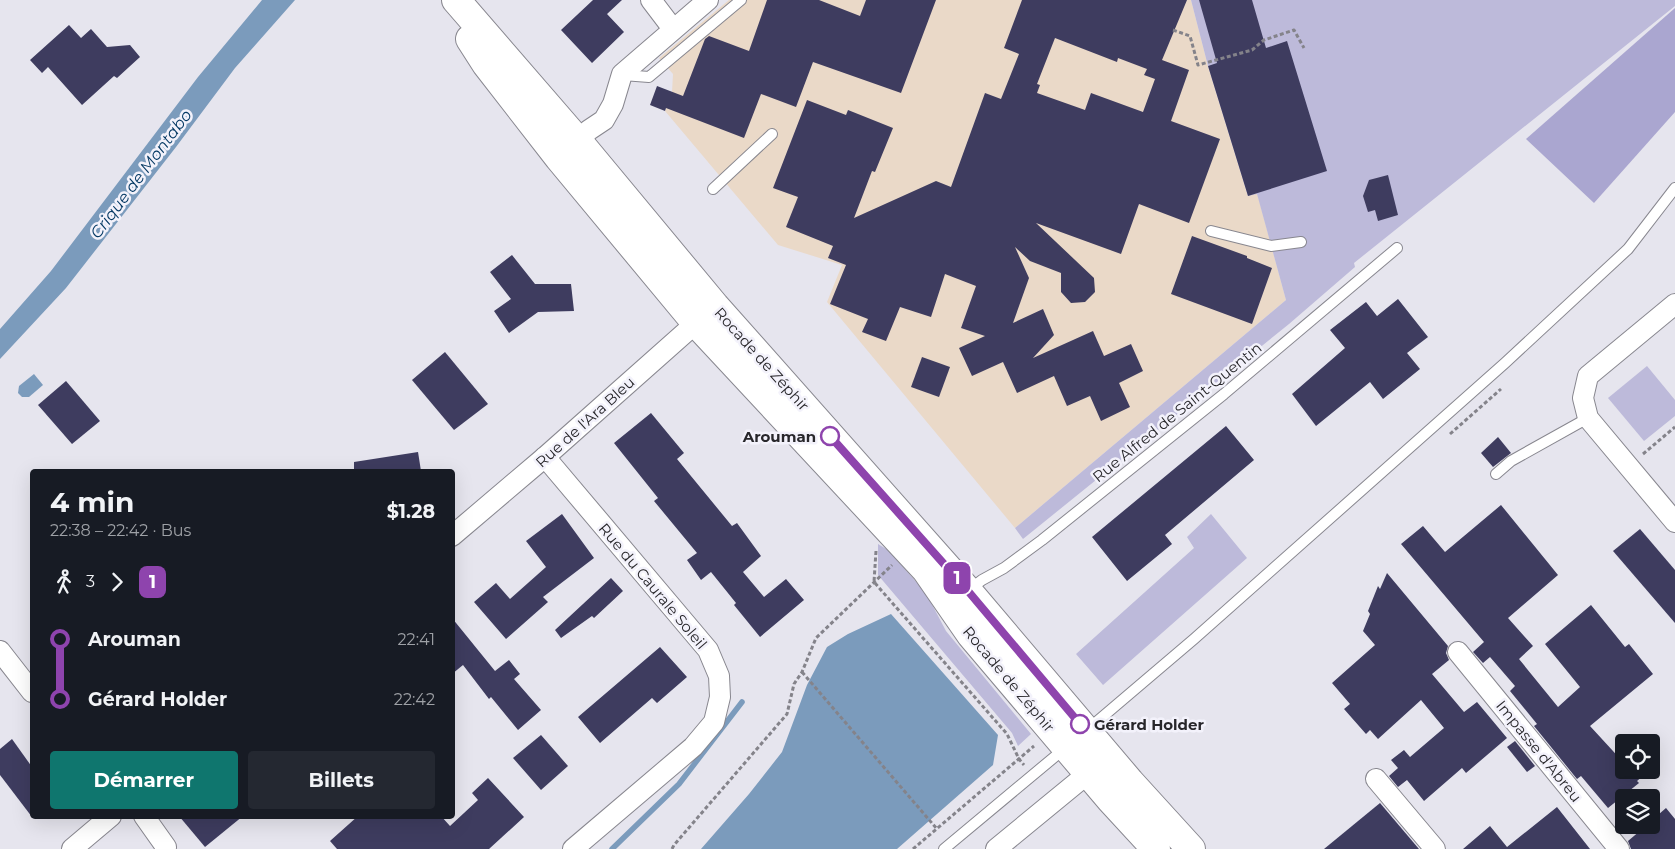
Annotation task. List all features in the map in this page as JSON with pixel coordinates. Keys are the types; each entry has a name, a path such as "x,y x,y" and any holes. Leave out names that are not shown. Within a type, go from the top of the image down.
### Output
{"main road":[{"name":"Rocade de Zéphir","path":"446,0 486,64 575,143"},
{"name":"Rocade de Zéphir","path":"456,0 575,143 705,315 926,570 971,635 1076,739"},
{"name":"Rocade de Zéphir","path":"705,315 968,591 1076,739 1098,765 1156,849"},
{"name":"Rocade de Zéphir","path":"1098,765 1191,849"}],"street":[{"path":"651,0 673,29"},
{"path":"575,143 604,120 613,104 622,74 708,0"},
{"path":"1675,304 1588,376 1583,398 1588,418 1675,522"},
{"name":"Rue de l'Ara Bleu","path":"455,533 545,458 705,315"},
{"name":"Rue du Caurale Soleil","path":"545,458 708,650 719,676 720,697 714,722 693,747 573,849"},
{"path":"0,651 30,689"},
{"name":"Impasse d'Abreu","path":"1458,652 1620,849"},
{"path":"996,849 1098,765"},
{"path":"1376,779 1435,849"},
{"path":"72,849 107,819"},
{"path":"146,819 166,847"}],"lane":[{"path":"622,74 650,77 741,0"},
{"path":"713,189 772,134"},
{"path":"944,849 1194,639 1505,363 1628,249 1675,188"},
{"path":"1211,231 1272,246 1301,242"},
{"name":"Rue Alfred de Saint-Quentin","path":"968,591 1042,540 1224,394 1397,248"},
{"path":"1496,474 1511,461 1588,418"}],"path":[{"path":"1173,30 1190,36 1198,65 1252,50 1264,40 1294,30 1304,48"},
{"path":"1629,466 1675,426"},
{"path":"876,543 874,582 1007,734 1019,759"},
{"path":"672,849 787,714 794,684 802,672 816,638 894,564"},
{"path":"802,672 937,829"},
{"path":"913,849 1037,743"}],"shaded area":[{"path":"729,0 1191,0 1208,66 1248,196 1257,193 1286,300 1015,528 827,302 842,265 778,245 665,111 672,92 673,74 659,58"},
{"path":"1191,0 1675,0 1675,6 1354,263 1355,267 1289,324 1023,539 1015,528 1286,300 1257,194 1248,196 1208,66"},
{"path":"1675,8 1675,112 1594,203 1526,139"},
{"path":"1647,366 1675,400 1675,416 1644,441 1608,398"},
{"path":"1211,514 1247,558 1103,685 1076,654 1194,548 1187,537"},
{"path":"878,544 888,550 926,593 946,631 1031,734 1018,746 1012,733 878,575"}],"water":[{"name":"Crique de Montabo","path":"262,0 295,0 235,68 66,288 0,359 0,329 51,271 198,77"},
{"path":"34,374 43,385 29,397 22,397 18,393 19,386"},
{"path":"891,614 998,735 993,765 897,849 701,849 749,794 782,752 807,685 827,647 848,634"}],"building":[{"path":"593,0 622,0 607,14 624,32 592,63 561,30"},
{"path":"767,0 819,0 860,16 866,0 936,0 901,93 813,62 796,107 761,94 744,138 666,108 665,111 650,105 657,86 683,96 705,39 709,36 749,51"},
{"path":"1022,0 1187,0 1162,60 1189,70 1171,121 1220,139 1189,223 1139,204 1121,254 1036,223 1094,278 1095,292 1085,302 1071,303 1061,292 1061,273 1030,261 1015,247 1029,278 1013,323 1043,309 1054,335 1033,358 1093,331 1104,356 1131,344 1143,371 1119,383 1130,407 1101,421 1090,396 1067,406 1054,376 1017,393 1003,362 972,376 959,348 985,336 961,328 976,286 945,274 931,317 900,307 886,341 862,332 868,319 830,304 846,265 828,258 833,246 786,227 798,197 773,188 807,100 846,115 848,110 893,128 875,172 872,171 854,218 936,181 951,187 985,93 1001,99 1019,54 1004,48","holes":["1055,38 1117,62 1118,58 1147,69 1144,75 1155,79 1143,112 1091,93 1085,110 1037,93 1040,85 1037,84"]},
{"path":"1199,0 1252,0 1266,48 1287,41 1327,171 1248,196 1208,66 1217,63"},
{"path":"69,25 81,38 91,29 107,47 130,45 140,57 117,78 114,76 82,105 48,67 42,73 30,60"},
{"path":"1388,175 1398,215 1378,221 1375,210 1368,212 1363,196 1369,180"},
{"path":"1192,236 1247,256 1247,258 1272,268 1252,324 1171,294"},
{"path":"512,255 535,284 571,284 574,311 538,312 509,333 494,311 511,299 490,272"},
{"path":"1398,299 1428,337 1407,353 1420,369 1383,399 1370,382 1316,426 1292,394 1345,348 1330,330 1366,302 1377,316"},
{"path":"445,352 488,404 454,430 412,380"},
{"path":"922,357 950,367 939,397 911,387"},
{"path":"66,381 100,421 72,444 38,405"},
{"path":"651,413 684,453 677,459 732,526 737,523 761,556 743,572 764,597 786,579 804,600 760,637 711,572 701,580 687,560 697,553 654,501 658,498 614,443"},
{"path":"1226,426 1254,460 1165,535 1172,544 1127,581 1092,537"},
{"path":"1498,437 1511,453 1493,467 1481,453"},
{"path":"418,452 421,469 354,469 354,462"},
{"path":"1501,505 1558,575 1508,618 1533,646 1519,659 1558,707 1580,687 1545,644 1591,605 1625,647 1629,644 1653,674 1590,726 1615,753 1615,779 1639,779 1637,781 1639,783 1632,789 1615,789 1615,802 1608,808 1581,776 1577,779 1534,726 1537,724 1510,691 1515,686 1490,657 1483,663 1473,652 1484,642 1401,544 1423,526 1445,552"},
{"path":"562,514 594,558 543,597 548,602 506,639 474,602 496,583 510,599 546,567 526,541"},
{"path":"1640,529 1675,570 1675,623 1613,551"},
{"path":"1387,573 1448,646 1446,653 1449,660 1432,674 1464,712 1477,702 1507,738 1466,773 1462,768 1424,801 1407,780 1398,787 1389,776 1398,768 1391,760 1404,750 1410,757 1444,728 1421,700 1378,739 1370,730 1366,734 1344,709 1350,704 1332,683 1375,645 1363,631 1370,614 1368,611 1378,586 1380,589"},
{"path":"611,578 623,591 594,618 592,616 561,638 555,630"},
{"path":"455,622 495,671 509,660 520,674 514,679 541,710 518,730 491,697 489,699 463,665 455,672"},
{"path":"660,647 687,677 657,703 652,698 600,743 578,717"},
{"path":"541,735 568,766 541,790 513,758"},
{"path":"12,739 30,764 30,814 0,775 0,749"},
{"path":"1515,741 1535,766 1527,772 1507,747"},
{"path":"488,778 524,817 489,849 337,849 330,841 355,819 444,819 450,826 478,800 472,793"},
{"path":"1380,803 1419,849 1324,849"},
{"path":"1557,807 1590,849 1463,849 1490,826 1507,847"},
{"path":"1666,808 1675,819 1675,849 1631,849 1628,841 1636,834 1660,834 1660,813"},
{"path":"182,819 239,819 205,847"}],"waterway":[{"path":"612,849 679,784 742,702"}],"bus line":[{"name":"1","path":"830,436 968,591 1080,724"}],"place":[{"name":"Arouman","path":"830,436"},
{"name":"Gérard Holder","path":"1080,724"}]}
